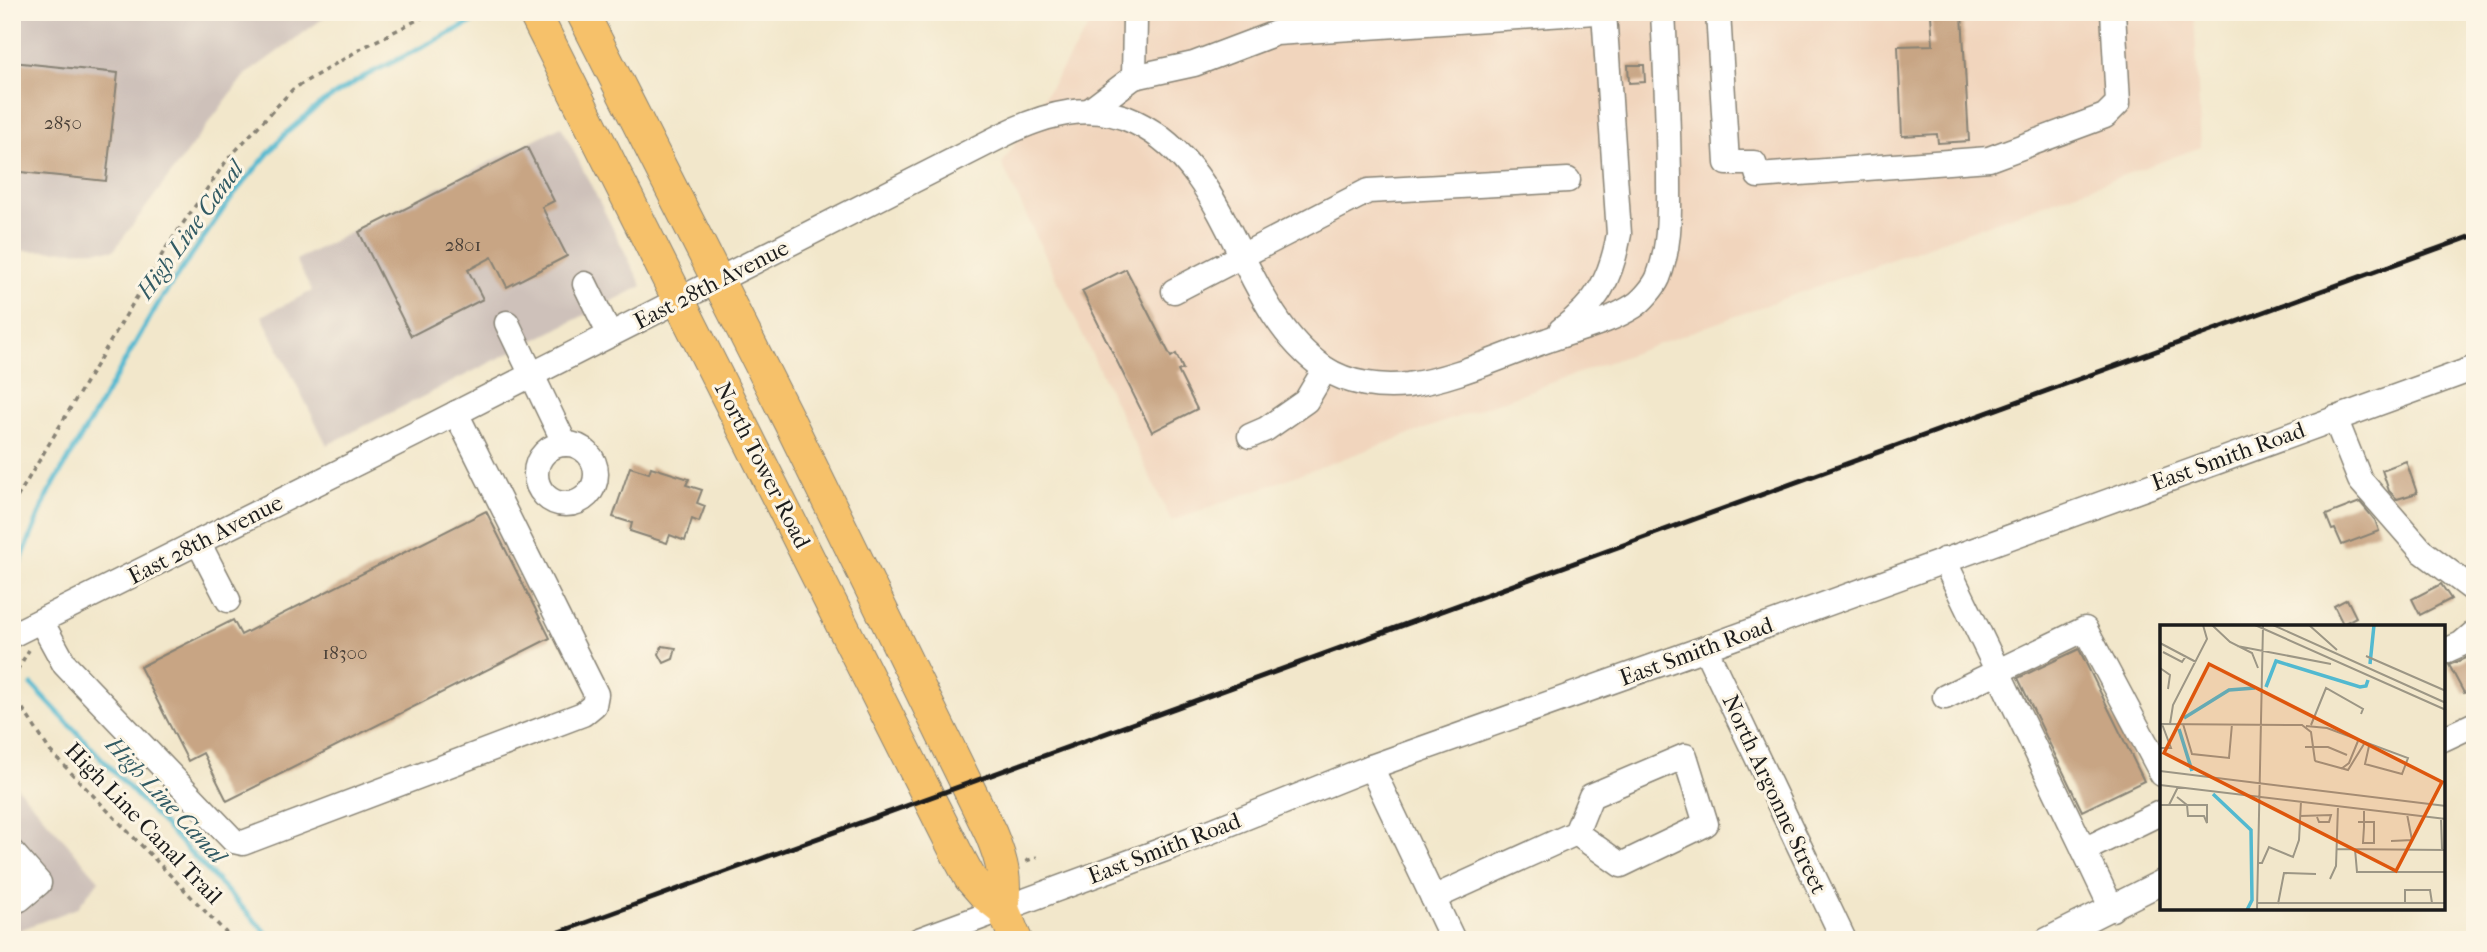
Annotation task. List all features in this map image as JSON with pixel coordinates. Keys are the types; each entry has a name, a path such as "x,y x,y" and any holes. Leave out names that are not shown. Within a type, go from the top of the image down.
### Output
{"main road":[{"name":"North Tower Road","path":"534,12 955,850 970,878 1003,909 1016,940"},
{"name":"North Tower Road","path":"582,12 719,280 991,834 1006,883 1003,909"}],"street":[{"path":"1132,12 1135,19 1134,78"},
{"path":"1089,111 1134,78 1194,64 1276,33 1595,12"},
{"path":"1551,338 1584,313 1602,289 1614,262 1619,234 1604,12"},
{"path":"1250,436 1266,429 1306,401 1325,369 1365,384 1410,384 1476,366 1551,338 1596,325 1637,305 1657,280 1668,243 1668,89 1662,12"},
{"path":"1718,12 1727,163 1755,163 1758,176 1989,159 2105,116 2118,103 2113,12"},
{"name":"East 28th Avenue","path":"22,642 41,621 1029,123 1048,116 1089,111 1113,114 1164,139 1193,169 1282,326 1303,350 1325,369"},
{"path":"1174,291 1368,191 1568,180"},
{"path":"585,285 610,335"},
{"path":"507,323 565,444"},
{"name":"East Smith Road","path":"919,940 1179,844 1371,767 2475,368"},
{"path":"41,621 65,665 234,841 243,843 583,714 594,705 596,694 456,414"},
{"path":"2335,418 2360,480 2423,552 2475,591"},
{"path":"198,542 228,600"},
{"path":"1944,560 2112,909"},
{"path":"1945,696 2085,629 2160,772"},
{"path":"2445,651 2475,632"},
{"name":"North Argonne Street","path":"1705,648 1844,940"},
{"path":"2445,738 2475,724"},
{"path":"1433,898 1576,833 1591,796 1685,756 1706,824 1621,865 1576,833"},
{"path":"1371,767 1453,940"},
{"path":"2084,850 2160,812"},
{"path":"12,852 38,883 20,899 12,902"},
{"path":"2047,940 2160,883"}],"path":[{"path":"12,506 166,248 227,160 293,89 365,47 433,12"},
{"path":"12,679 22,642"},
{"name":"High Line Canal Trail","path":"12,692 50,751 233,940"}],"shaded area":[{"path":"12,12 332,12 244,76 114,250 12,251"},
{"path":"1098,12 2194,12 2201,147 1171,521 1002,164"},
{"path":"561,126 642,286 327,445 262,316 312,291 296,260"},
{"path":"12,781 99,880 77,908 12,933"}],"building":[{"path":"1962,14 1969,141 1938,143 1937,134 1902,136 1898,46 1933,45 1931,15"},
{"path":"12,62 118,73 106,181 12,171"},
{"path":"1628,65 1644,65 1645,82 1629,83"},
{"path":"527,147 554,201 542,207 567,256 507,287 492,257 468,270 483,299 411,336 359,232"},
{"path":"1126,269 1171,357 1176,354 1183,369 1178,371 1197,409 1152,432 1082,291"},
{"path":"2406,461 2417,493 2397,499 2389,491 2382,470"},
{"path":"630,467 649,473 651,467 689,479 686,485 702,490 697,503 705,506 699,522 692,519 685,541 670,535 667,543 630,531 632,523 613,517"},
{"path":"2360,502 2375,520 2379,531 2342,545 2326,515"},
{"path":"486,511 550,638 227,801 203,753 188,761 140,667 233,620 241,635"},
{"path":"2441,584 2451,599 2420,615 2412,599"},
{"path":"2347,599 2356,617 2343,624 2334,606"},
{"path":"662,646 676,648 673,659 664,663 659,654"},
{"path":"2079,649 2144,781 2082,811 2018,678"},
{"path":"2468,657 2475,670 2475,688 2464,693 2449,665"}],"waterway":[{"name":"High Line Canal","path":"19,565 47,496 159,302 233,195 284,135 320,104 363,77 492,12"},
{"name":"High Line Canal","path":"32,685 273,940"}],"railway":[{"path":"538,940 2475,235"}]}
